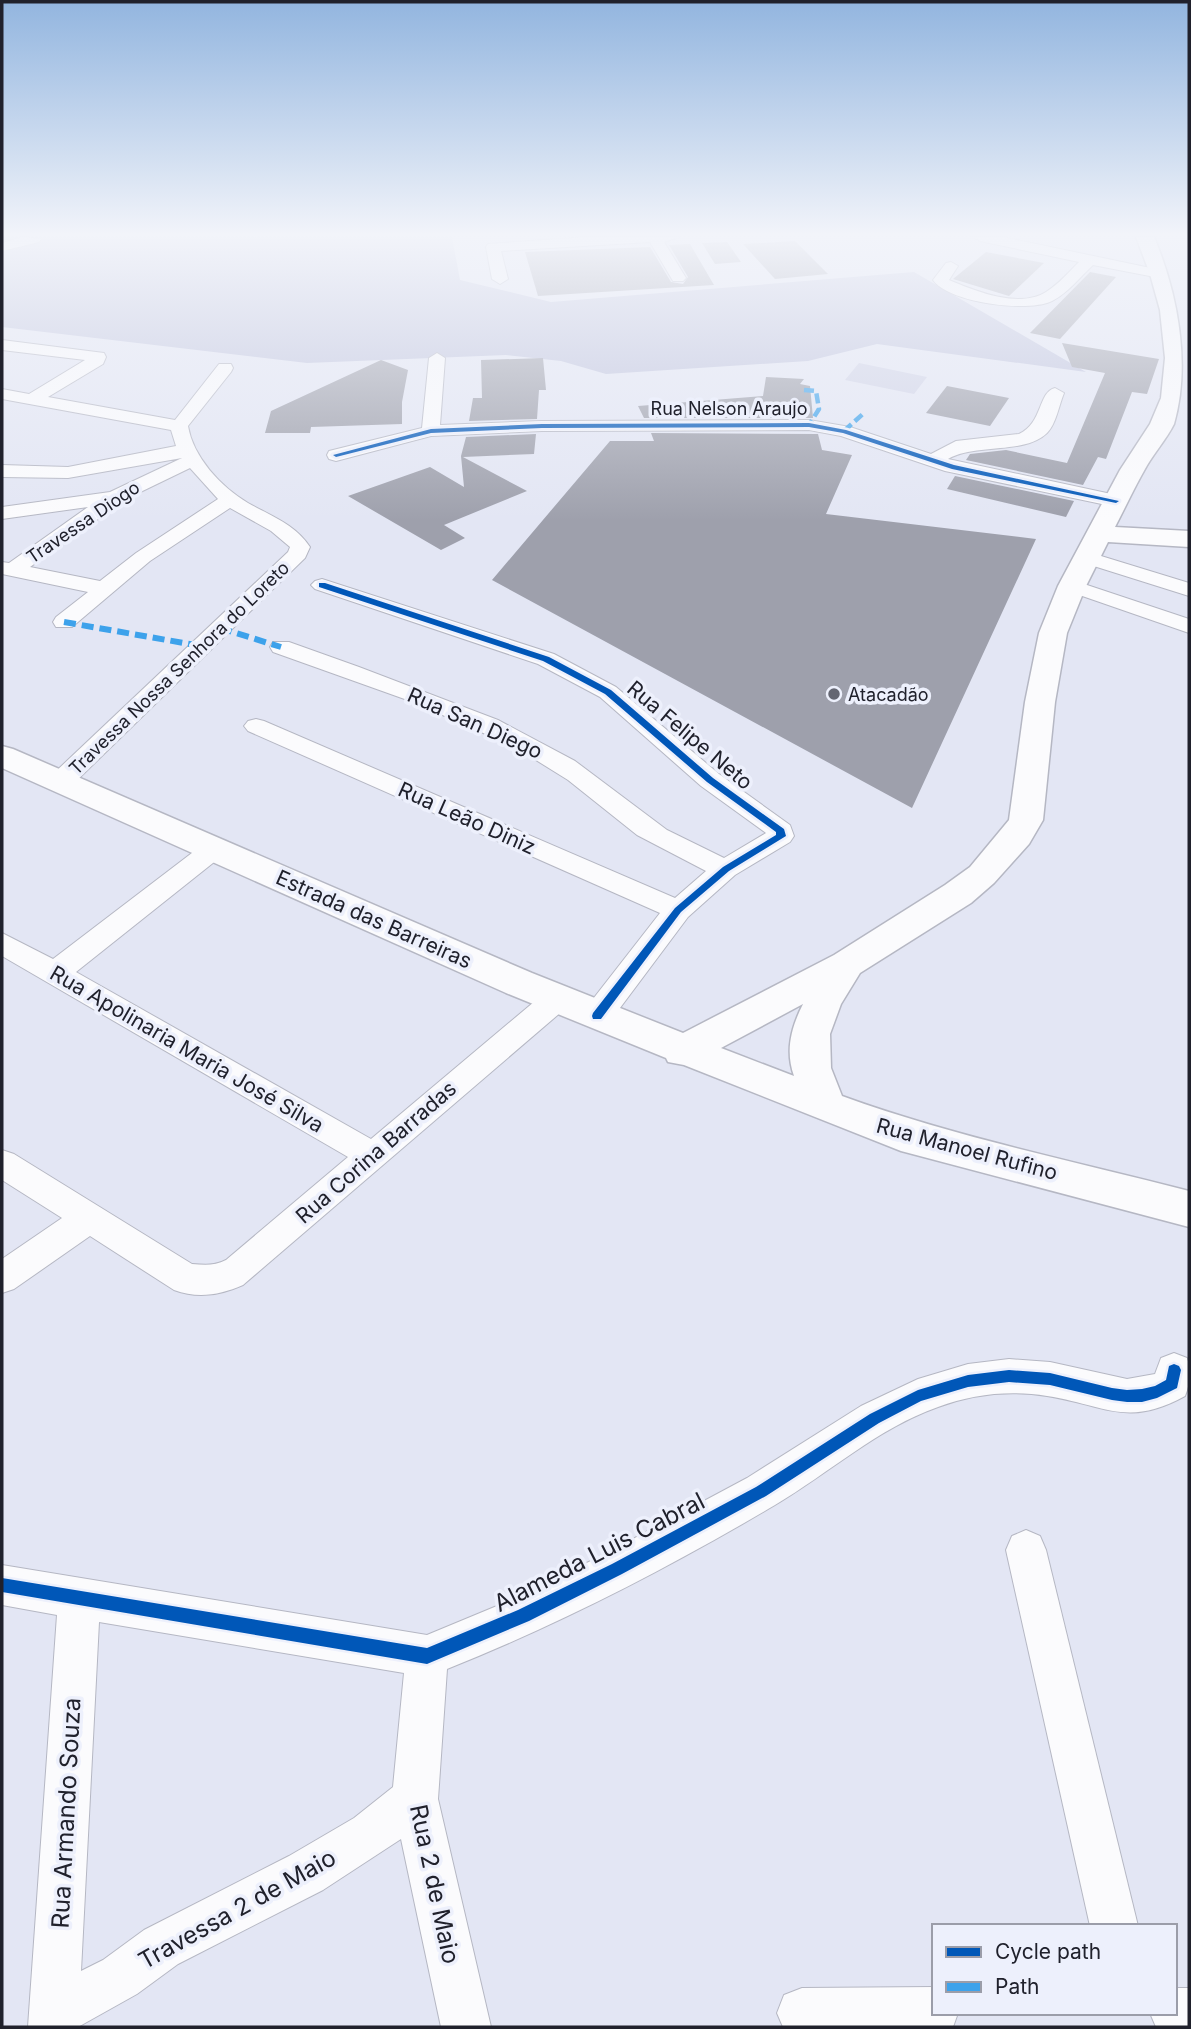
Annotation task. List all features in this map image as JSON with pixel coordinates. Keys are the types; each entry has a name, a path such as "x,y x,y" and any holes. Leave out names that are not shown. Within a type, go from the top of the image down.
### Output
{"main road":[{"path":"682,1051 847,964 958,894 1001,856 1017,836 1026,820 1030,803 1040,702 1053,633 1072,586 1116,500 1162,424 1172,397 1175,358 1172,332"},
{"path":"1094,546 1189,539"},
{"name":"Estrada das Barreiras","path":"2,756 557,999 748,1077"},
{"path":"828,1107 814,1084 808,1060 810,1035 817,1012 847,964"},
{"name":"Rua Manoel Rufino","path":"748,1077 901,1134 1189,1209"}],"street":[{"path":"2,345 98,357 31,400"},
{"path":"431,430 438,358"},
{"path":"64,622 101,588 180,530 230,500 190,455 179,434 179,426 225,369"},
{"path":"932,461 956,447 1023,439 1034,434 1041,429 1055,393"},
{"path":"2,394 179,426"},
{"name":"Rua Nelson Araujo","path":"336,455 431,430 542,426 808,425 844,431 932,461 1116,500"},
{"path":"2,471 42,476 68,474 190,455"},
{"name":"Travessa Diogo","path":"7,569 114,497 190,455"},
{"path":"2,513 114,497"},
{"name":"Travessa Nossa Senhora do Loreto","path":"61,781 298,554 300,547 290,536 230,500"},
{"path":"1094,546 1189,590"},
{"path":"7,569 101,588"},
{"name":"Rua Felipe Neto","path":"322,585 546,659 608,692 710,780 781,831 781,836 726,869 678,910 597,1016"},
{"path":"1072,586 1189,626"},
{"name":"Rua San Diego","path":"281,647 449,706 504,731 559,762 639,824 667,842 726,869"},
{"name":"Rua Leão Diniz","path":"256,726 678,910"},
{"path":"55,973 214,849"},
{"name":"Rua Apolinaria Maria José Silva","path":"2,943 372,1154"},
{"name":"Rua Corina Barradas","path":"89,1218 186,1279 208,1282 233,1275 557,999"},
{"path":"2,1163 89,1218 2,1278"},
{"name":"Alameda Luis Cabral","path":"2,1585 426,1656 483,1635 616,1571 772,1485 890,1408 940,1388 993,1375 1050,1380 1105,1394 1133,1397 1158,1394 1172,1384 1174,1370"},
{"path":"1026,1550 1114,1924"},
{"name":"Rua Armando Souza","path":"53,2019 79,1598"},
{"name":"Rua 2 de Maio","path":"426,1656 415,1799 466,2027"},
{"name":"Travessa 2 de Maio","path":"53,2019 120,1978 161,1947 306,1873 370,1833 415,1799"},
{"path":"802,2013 932,2012"}],"shaded area":[{"path":"42,332 1017,332 1086,372 877,344 808,361 606,374 561,361 506,355 307,363"},
{"path":"859,363 927,377 914,394 845,380"}],"building":[{"path":"1031,332 1067,332 1060,339"},
{"path":"1062,343 1159,359 1147,394 1132,392 1106,459 1098,457 1083,485 966,460 970,454 1006,450 1067,463 1105,373 1072,367"},
{"path":"543,358 546,390 539,390 537,419 469,421 473,398 482,398 481,360"},
{"path":"381,360 408,370 402,402 402,424 311,427 310,433 265,433 271,411"},
{"path":"766,377 804,379 800,384 810,386 813,418 644,418 638,406 763,396"},
{"path":"947,386 1009,398 990,426 926,413"},
{"name":"Atacadão","path":"651,433 818,434 822,450 852,455 826,514 1036,539 912,808 492,580 610,441 654,441"},
{"path":"536,434 534,454 463,457 527,491 444,525 465,538 441,550 348,496 430,467 464,487 461,456 466,437"},
{"path":"955,476 1074,501 1066,517 947,489"}],"marked path":[{"path":"804,390 816,391 819,409 809,425"},
{"path":"844,431 865,412"},
{"path":"64,622 201,646"},
{"path":"220,628 281,647"}],"cycle path":[{"path":"336,455 431,431 542,426 809,425 844,431 952,467 1116,501"},
{"path":"322,585 546,659 608,692 710,780 781,831 781,836 726,869 678,910 597,1016"},
{"path":"2,1585 427,1656 523,1615 617,1569 761,1492 875,1418 918,1396 968,1381 1009,1376 1050,1379 1112,1394 1142,1396 1172,1384 1174,1370"}],"place":[{"name":"Atacadão","path":"834,694"}]}
